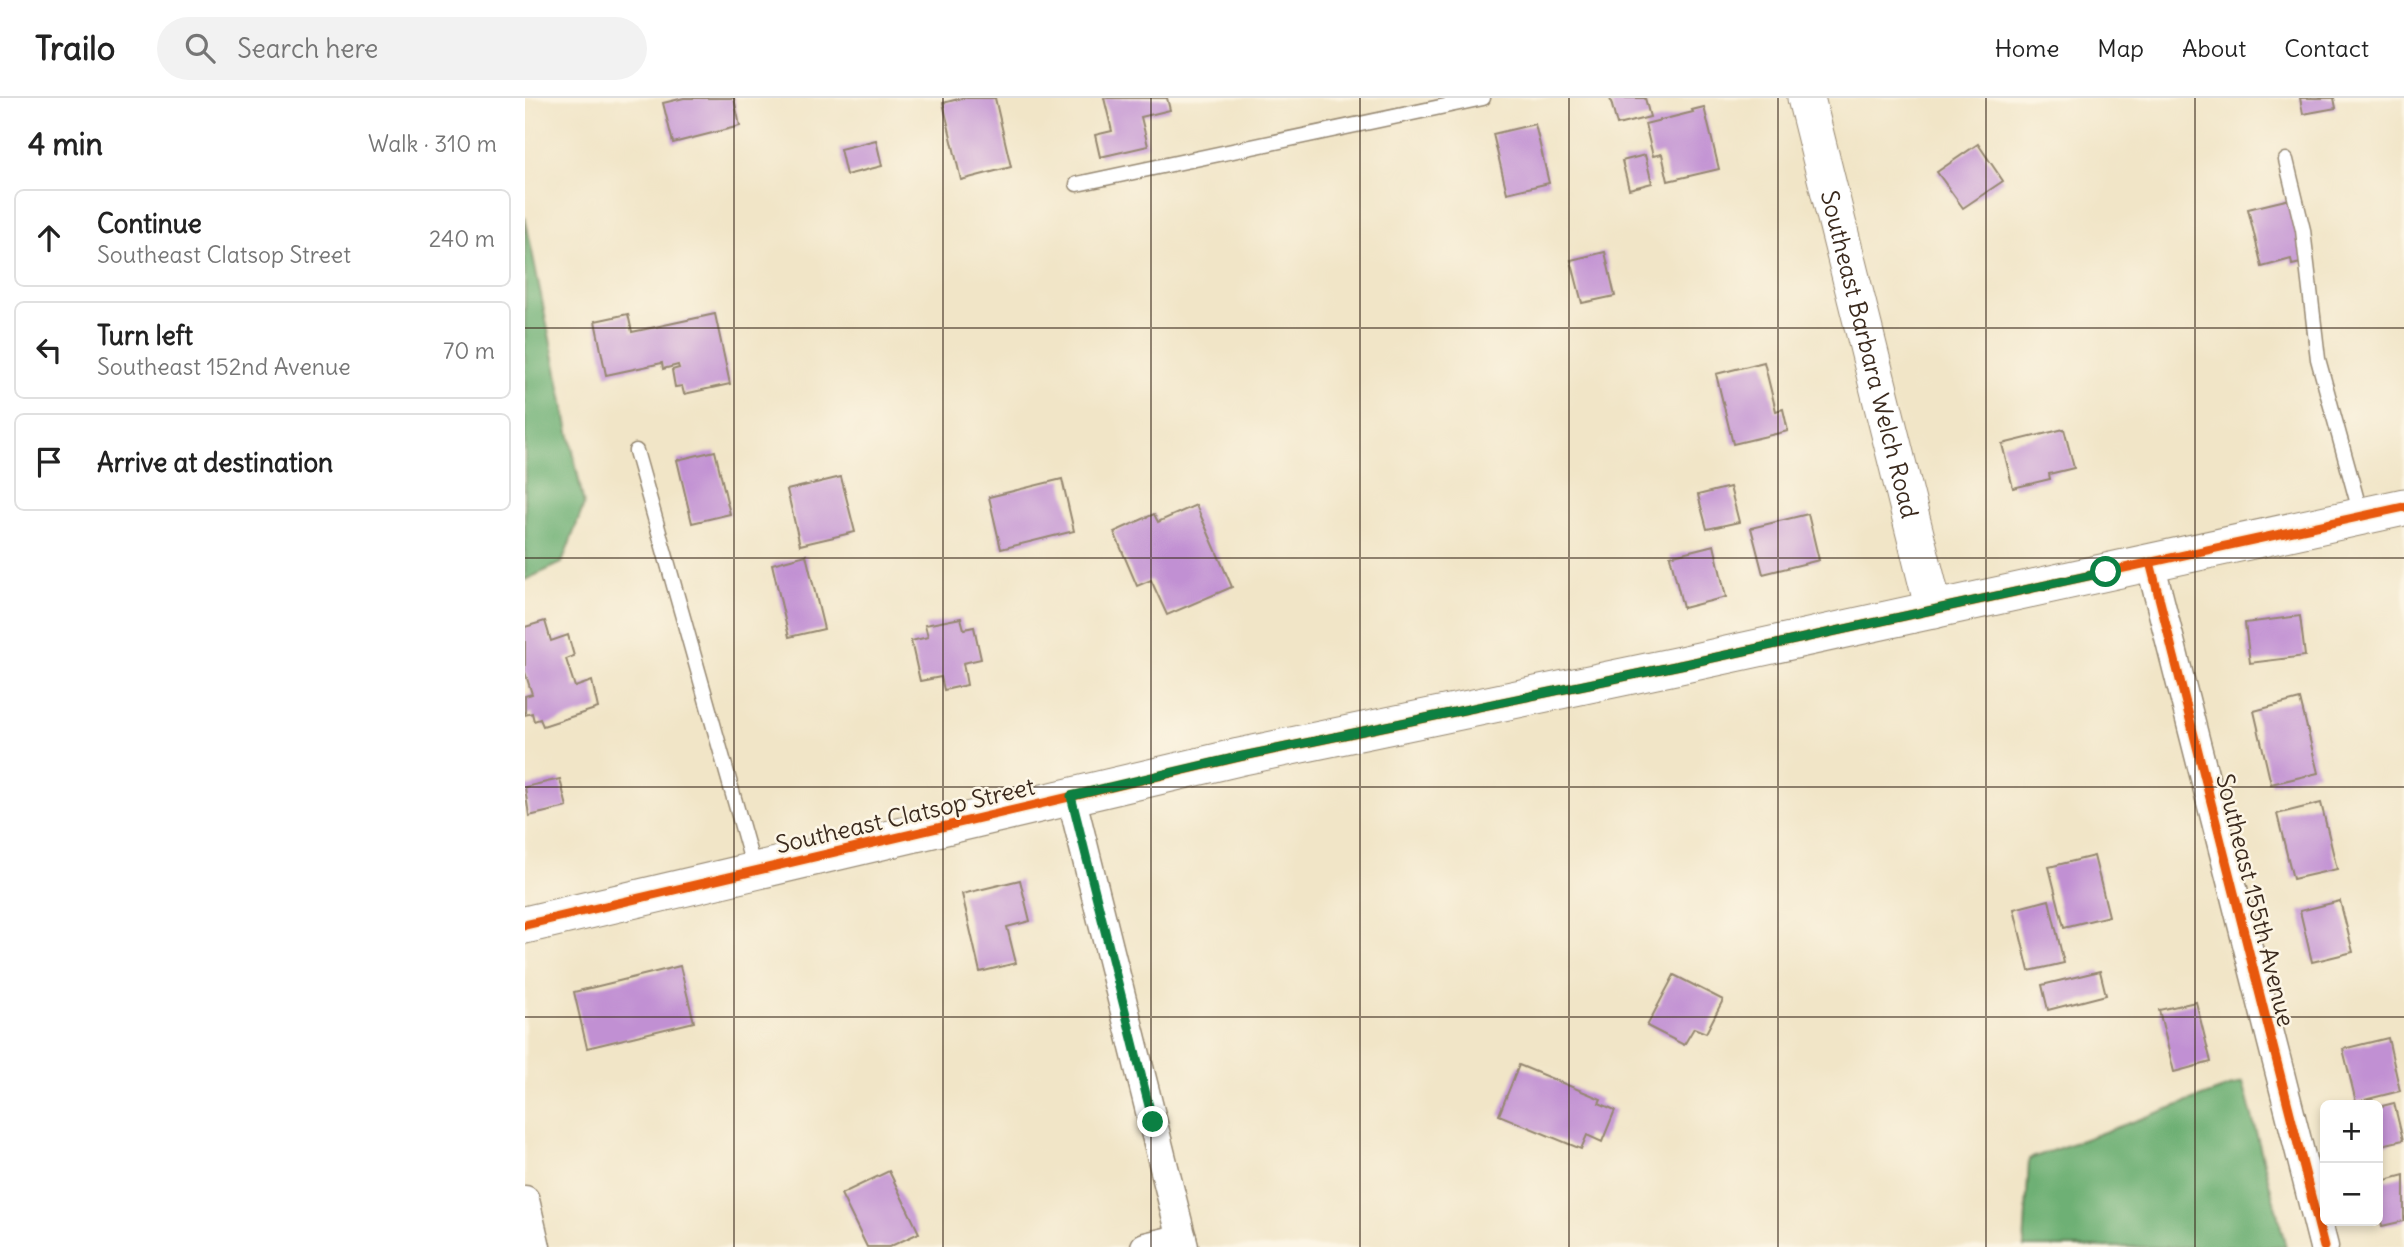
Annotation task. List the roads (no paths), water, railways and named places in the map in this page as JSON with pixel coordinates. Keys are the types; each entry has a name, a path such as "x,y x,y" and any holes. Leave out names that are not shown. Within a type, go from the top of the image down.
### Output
{"street":[{"name":"Southeast Barbara Welch Road","path":"1806,98 1934,610"},
{"name":"Southeast Clatsop Street","path":"525,925 1238,757 1685,664 2404,507"},
{"name":"Southeast 155th Avenue","path":"2150,562 2324,1247"},
{"path":"1071,796 1183,1243 1145,1247"},
{"path":"525,1199 536,1247"}],"lane":[{"path":"1077,184 1483,98"},
{"path":"2286,160 2303,230 2318,359 2361,516"},
{"path":"636,451 754,871"}]}
